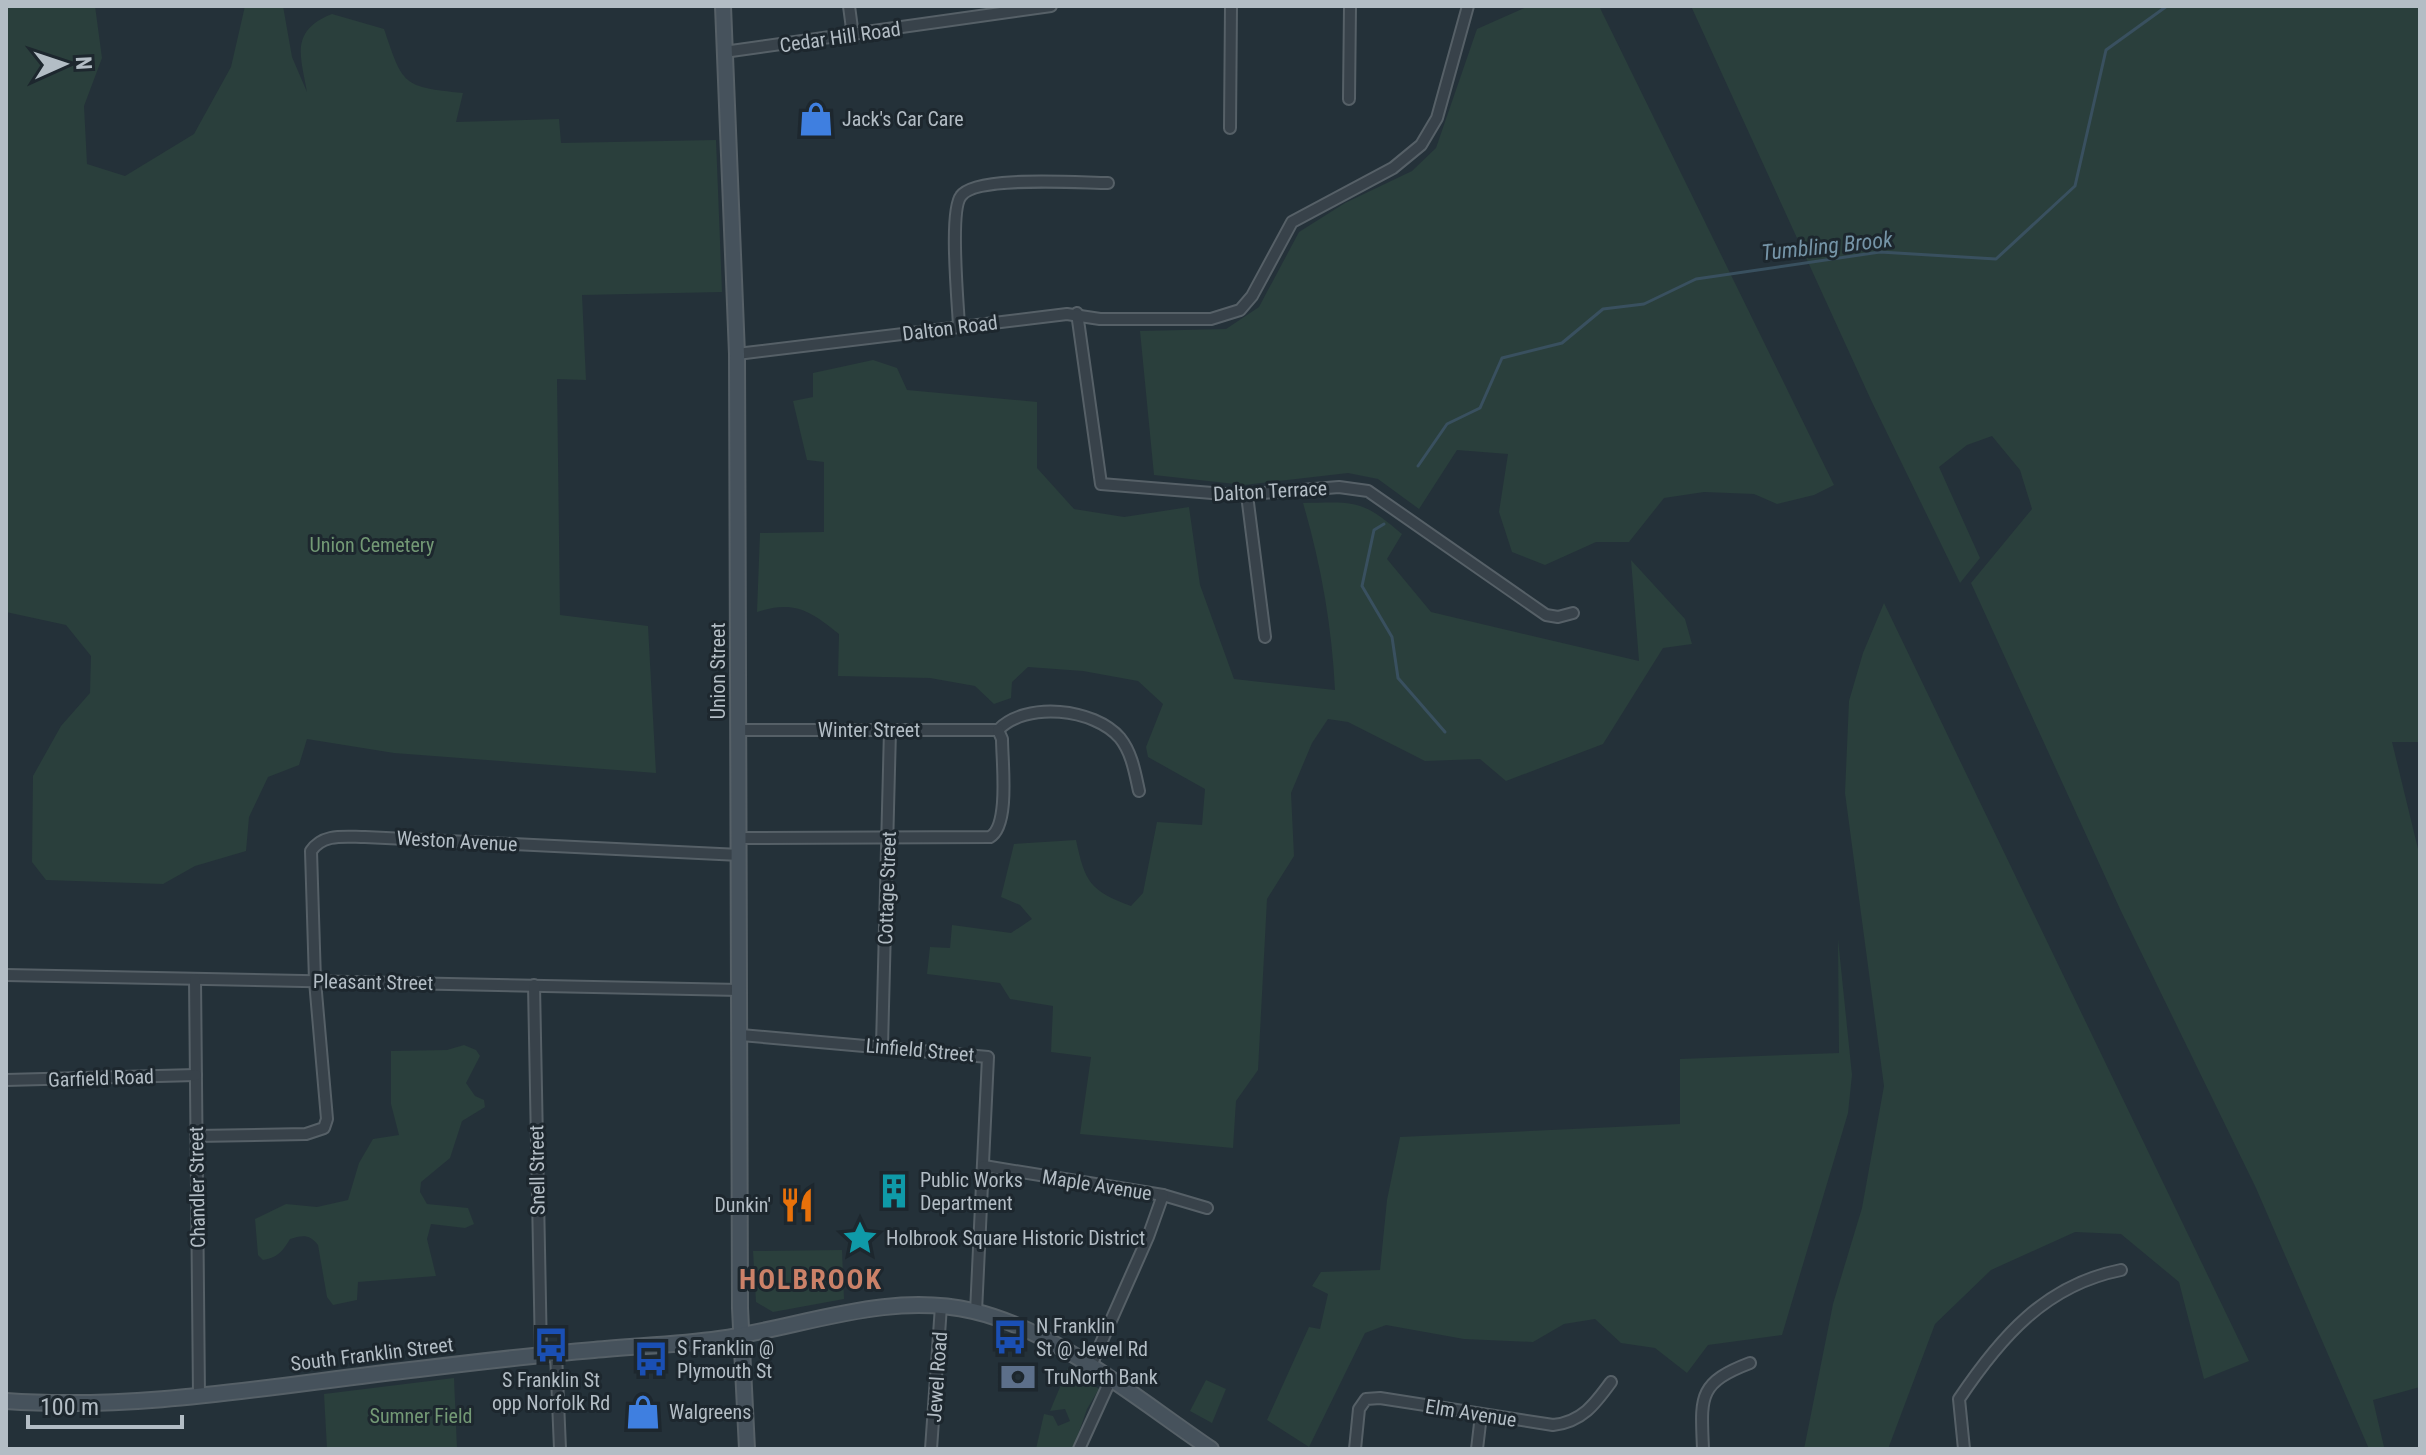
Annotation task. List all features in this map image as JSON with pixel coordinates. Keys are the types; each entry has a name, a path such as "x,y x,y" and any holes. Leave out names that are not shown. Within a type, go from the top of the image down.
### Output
{"main road":[{"name":"Union Street","path":"723,6 737,354 742,1335 747,1449"},
{"name":"South Franklin Street","path":"6,1401 96,1405 199,1396 556,1353 742,1335 859,1310 941,1306 976,1312 1024,1330 1090,1368 1211,1449"}],"street":[{"path":"849,6 853,36"},
{"name":"Cedar Hill Road","path":"724,52 1051,6"},
{"path":"1230,128 1231,6"},
{"path":"1349,99 1350,6"},
{"name":"Dalton Road","path":"737,354 1077,313 1100,319 1217,319 1240,310 1252,296 1292,222 1393,168 1415,152 1437,118 1468,6"},
{"path":"959,326 955,223 958,200 964,192 978,186 1023,183 1108,183"},
{"name":"Dalton Terrace","path":"1077,313 1101,484 1247,495 1339,487 1368,491 1546,615 1558,617 1573,613"},
{"path":"1247,495 1265,637"},
{"path":"739,838 978,838 995,835 1000,827 1002,803 1002,739 998,730 1013,717 1025,715 1069,714 1095,720 1126,746 1139,791"},
{"name":"Winter Street","path":"739,730 998,730"},
{"name":"Cottage Street","path":"882,1046 890,730"},
{"name":"Weston Avenue","path":"315,981 311,851 317,842 331,837 740,855"},
{"name":"Pleasant Street","path":"6,975 740,990"},
{"name":"Chandler Street","path":"195,979 199,1396"},
{"path":"196,1136 306,1134 324,1128 327,1119 315,981"},
{"name":"Snell Street","path":"534,985 541,1355"},
{"name":"Linfield Street","path":"741,1035 988,1057 976,1312"},
{"name":"Garfield Road","path":"6,1080 196,1075"},
{"name":"Maple Avenue","path":"984,1166 1163,1195 1207,1208"},
{"name":"Maple Avenue","path":"1090,1368 1148,1237 1163,1195"},
{"path":"1964,1449 1959,1399 2008,1332 2040,1304 2095,1275 2121,1270"},
{"name":"Jewel Road","path":"931,1449 941,1306"},
{"path":"556,1353 560,1449"},
{"path":"1703,1449 1701,1403 1705,1392 1727,1372 1750,1363"},
{"path":"1079,1449 1110,1381"},
{"name":"Elm Avenue","path":"1355,1449 1359,1409 1366,1399 1380,1398 1553,1425 1570,1423 1588,1411 1611,1382"},
{"path":"1477,1449 1481,1415"}],"green space":[{"name":"Union Cemetery","path":"6,6 95,6 102,58 84,106 87,164 125,176 194,134 231,67 245,6 283,6 292,57 307,92 301,46 309,28 332,14 384,29 401,72 416,85 463,93 456,122 559,119 561,143 716,140 722,292 582,295 586,380 557,379 560,615 648,626 656,773 394,753 307,739 299,765 268,777 249,817 246,851 195,866 163,884 46,880 32,862 33,776 61,726 90,693 91,656 66,625 6,612"},
{"path":"1529,6 1599,6 1834,485 1814,495 1777,504 1754,494 1704,492 1664,498 1629,542 1596,542 1545,565 1512,552 1499,512 1508,454 1457,450 1419,509 1378,479 1348,473 1244,485 1154,475 1140,331 1226,329 1259,307 1299,232 1345,203 1412,171 1436,148 1477,29"},
{"path":"1691,6 2420,6 2420,742 2392,742 2420,857 2420,1387 2373,1400 2384,1447 2369,1449 2256,1188 2120,909 1971,583 2032,509 2020,470 1992,436 1967,445 1939,467 1980,558 1960,583 1871,400"},
{"path":"873,360 897,368 907,390 1037,402 1037,468 1074,509 1124,517 1189,507 1200,585 1234,679 1335,690 1325,596 1303,503 1357,505 1377,514 1402,534 1387,559 1431,612 1639,661 1631,560 1685,619 1692,644 1663,648 1603,744 1506,781 1480,759 1425,761 1348,722 1328,719 1312,743 1291,793 1294,856 1267,899 1258,1070 1236,1101 1233,1148 1080,1134 1091,1057 1051,1052 1053,1006 1010,999 1000,983 927,974 930,947 950,948 952,925 1011,933 1032,919 1020,905 1001,897 1014,844 1076,840 1083,866 1092,883 1106,895 1131,906 1143,893 1157,822 1202,825 1205,789 1148,757 1146,747 1163,704 1138,681 1083,671 1028,667 1012,682 1011,698 994,704 975,686 930,678 838,676 839,634 829,626 810,613 791,607 757,612 760,533 824,532 824,462 807,460 793,401 813,397 813,373"},
{"path":"1884,603 2249,1361 2204,1379 2179,1282 2121,1234 2075,1232 1991,1270 1935,1324 1888,1449 1804,1449 1833,1304 1862,1208 1884,1086 1845,793 1849,701 1863,653"},
{"path":"1838,939 1852,1075 1848,1113 1782,1335 1708,1345 1687,1373 1655,1348 1621,1343 1595,1319 1564,1324 1533,1342 1464,1339 1386,1325 1365,1333 1309,1447 1267,1420 1309,1327 1320,1329 1328,1294 1312,1286 1321,1272 1380,1270 1387,1200 1400,1137 1680,1124 1680,1059 1839,1053"},
{"path":"464,1045 476,1050 480,1056 466,1083 475,1096 484,1100 485,1107 462,1121 450,1158 421,1182 420,1192 427,1204 468,1208 474,1224 465,1228 431,1224 427,1239 436,1276 358,1282 357,1300 333,1305 327,1297 318,1245 309,1237 290,1239 279,1253 263,1260 258,1255 255,1219 286,1204 317,1207 348,1200 359,1163 373,1139 399,1135 391,1104 391,1051 447,1050"},
{"path":"842,1250 844,1299 773,1312 756,1302 753,1251"},
{"path":"1068,1368 1099,1389 1087,1409 1073,1449 1036,1449 1044,1414 1053,1416 1058,1426 1070,1421 1065,1409 1050,1411"},
{"name":"Sumner Field","path":"454,1378 457,1449 327,1449 324,1394"},
{"path":"1206,1380 1226,1389 1212,1423 1190,1411"}],"waterway":[{"name":"Tumbling Brook","path":"1418,466 1447,424 1480,408 1502,358 1562,343 1603,309 1644,304 1696,279 1880,252 1996,259 2075,186 2106,50 2167,6"},
{"name":"Tumbling Brook","path":"1384,524 1374,530 1362,586 1392,637 1398,678 1445,732"}],"place":[{"name":"Jack's Car Care","path":"816,119"},
{"name":"Public Works Department","path":"894,1191"},
{"name":"Dunkin'","path":"797,1205"},
{"name":"Holbrook Square Historic District","path":"860,1238"},
{"name":"N Franklin St @ Jewel Rd","path":"1010,1337"},
{"name":"S Franklin St opp Norfolk Rd","path":"551,1345"},
{"name":"S Franklin @ Plymouth St","path":"651,1359"},
{"name":"TruNorth Bank","path":"1018,1377"},
{"name":"Walgreens","path":"643,1412"}],"district":[{"name":"HOLBROOK","path":"811,1279"}]}
